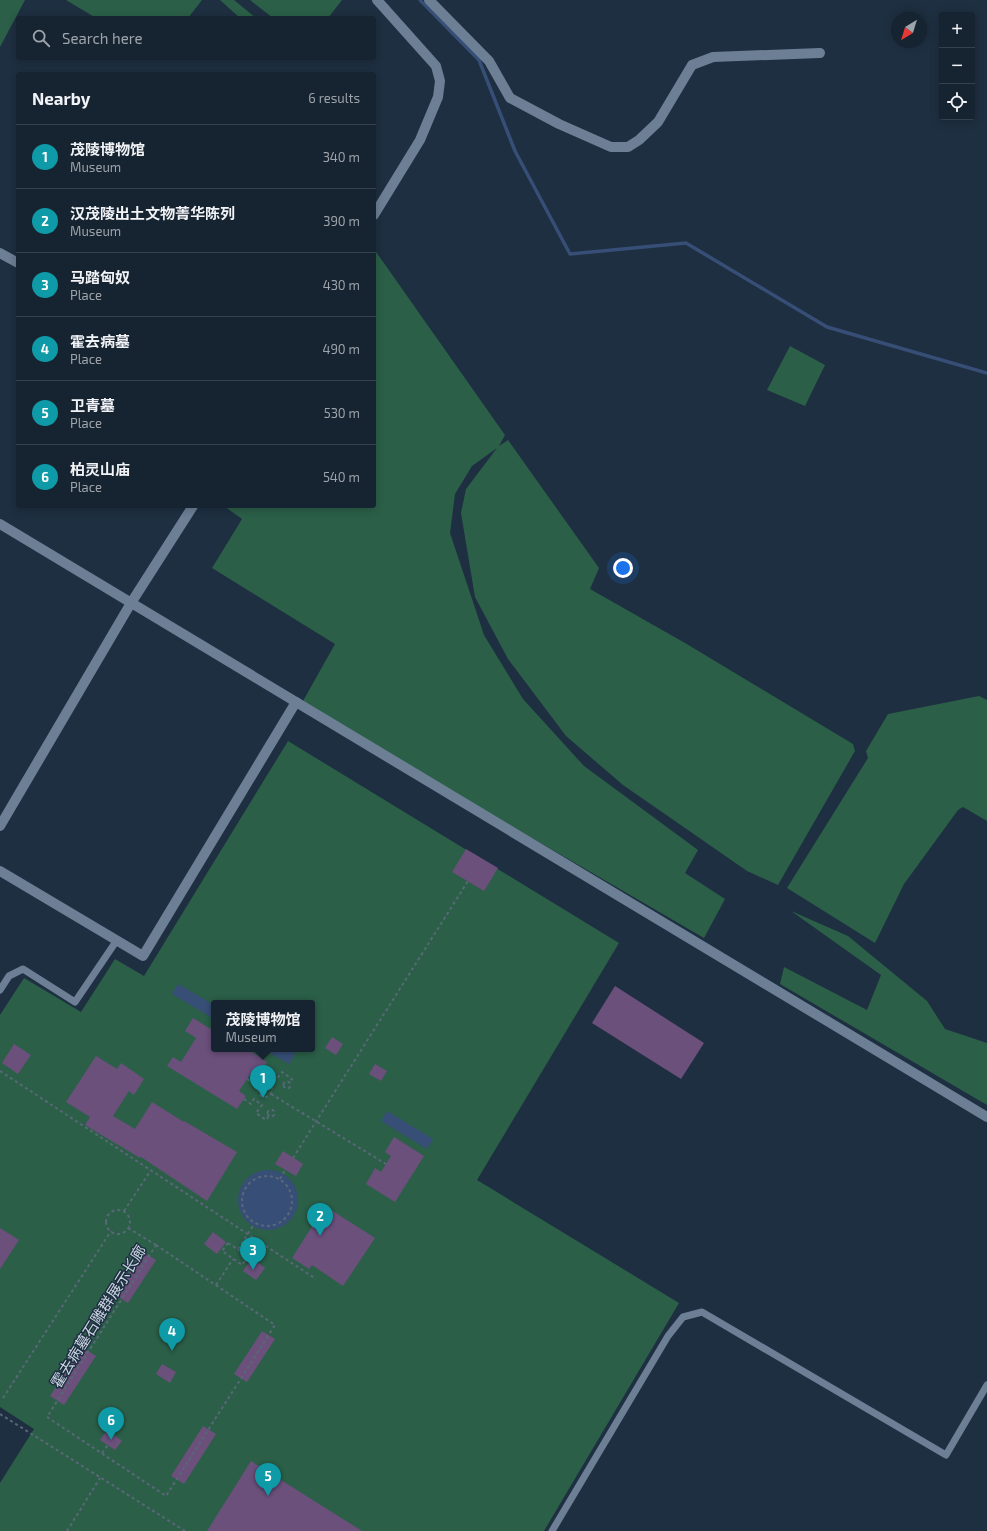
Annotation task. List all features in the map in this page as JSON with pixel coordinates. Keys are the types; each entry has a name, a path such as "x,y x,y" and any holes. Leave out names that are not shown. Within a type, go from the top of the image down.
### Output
{"street":[{"path":"376,212 420,140 438,96 440,81 436,66 377,0"},
{"path":"429,0 489,61 510,98 559,124 611,147 628,147 639,140 658,122 692,64 713,57 820,53"},
{"path":"0,253 16,262"},
{"path":"0,826 131,603 192,508"},
{"path":"0,524 987,1117"},
{"path":"0,871 143,956 296,702"}],"lane":[{"path":"0,990 9,976 23,969 75,1002 117,940"},
{"path":"552,1531 668,1336 683,1317 702,1312 946,1455 987,1385"}],"path":[{"path":"293,1158 468,881"},
{"path":"264,1067 271,1072 269,1076 272,1078"},
{"path":"0,1071 316,1279"},
{"path":"272,1078 276,1080 282,1072 292,1079 289,1082"},
{"path":"259,1087 264,1084 268,1084 272,1078"},
{"path":"247,1079 259,1087"},
{"path":"268,1084 271,1088 271,1094"},
{"path":"259,1087 258,1091 262,1096"},
{"path":"271,1094 386,1164"},
{"path":"262,1096 266,1097 271,1094"},
{"path":"258,1102 262,1096"},
{"path":"244,1099 251,1104 254,1100 258,1102 262,1105 256,1112 266,1120 269,1116"},
{"path":"124,1211 151,1170"},
{"path":"280,1179 285,1170"},
{"path":"263,1176 271,1176 280,1179 286,1184 291,1194 292,1206 289,1214 284,1220 277,1224 268,1226 252,1222 246,1215 243,1208 242,1199 248,1184 255,1178 263,1176"},
{"path":"116,1210 124,1211 129,1217 130,1221 128,1228 122,1233 118,1234 111,1231 106,1225 109,1213 116,1210"},
{"path":"238,1249 253,1226"},
{"path":"128,1228 156,1246"},
{"path":"3,1398 111,1231"},
{"path":"228,1243 238,1249 248,1256 242,1264 222,1251 228,1243"},
{"name":"霍去病墓石雕群展示长廊","path":"156,1246 276,1325 166,1496 46,1417 156,1246"},
{"path":"216,1285 233,1259"},
{"path":"0,1414 185,1531"},
{"path":"102,1453 108,1445"},
{"path":"67,1531 100,1478"}],"green space":[{"path":"0,0 25,0 16,16 0,47"},
{"path":"66,0 202,0 190,16 93,16"},
{"path":"220,0 234,0 254,16 238,16"},
{"path":"250,0 342,0 330,16 270,16"},
{"path":"376,252 505,435 499,446 508,440 599,568 590,589 685,643 853,744 855,751 778,885 747,871 623,785 566,736 508,659 475,597 461,513 466,489 497,448 472,466 455,494 450,533 484,635 523,699 584,766 698,850 685,873 725,899 704,938 336,724 303,701 335,644 212,568 242,519 227,508 376,508"},
{"path":"790,346 825,365 805,406 767,390"},
{"path":"979,696 987,700 987,821 963,807 958,810 904,884 875,943 787,888 868,758 866,751 888,714"},
{"path":"288,741 619,943 477,1180 679,1303 544,1531 0,1531 0,1483 34,1429 0,1407 0,1015 24,978 81,1012 115,959 144,976"},
{"path":"791,911 848,936 927,1001 945,1029 987,1043 987,1105 780,984 784,967 867,1010 881,975"}],"water":[{"path":"178,984 211,1003 211,1017 172,994"},
{"path":"268,1052 292,1052 295,1054 289,1064"},
{"path":"387,1111 433,1139 427,1149 381,1121"},
{"path":"268,1170 285,1175 293,1183 298,1200 293,1217 285,1225 268,1230 251,1225 243,1217 238,1200 243,1183 251,1175"}],"building":[{"path":"466,849 498,868 484,891 452,872"},
{"path":"615,986 704,1043 681,1079 592,1023"},
{"path":"193,1018 211,1029 211,1052 252,1052 267,1062 258,1077 251,1073 239,1091 246,1096 237,1109 167,1066 173,1057 181,1062 196,1038 185,1031"},
{"path":"332,1037 343,1044 336,1055 325,1048"},
{"path":"14,1044 31,1055 18,1074 2,1063"},
{"path":"96,1056 117,1069 121,1063 144,1079 134,1095 129,1091 113,1116 135,1129 152,1102 237,1152 207,1201 141,1157 140,1158 85,1125 90,1117 66,1102"},
{"path":"375,1064 387,1071 381,1081 369,1074"},
{"path":"394,1137 424,1156 395,1202 366,1184 375,1168 381,1172 391,1156 385,1152"},
{"path":"283,1151 303,1164 296,1176 275,1164"},
{"path":"325,1206 375,1238 343,1286 312,1265 309,1269 292,1258"},
{"path":"0,1228 19,1240 0,1269"},
{"path":"213,1232 226,1242 217,1254 204,1244"},
{"path":"142,1251 156,1260 128,1303 115,1295"},
{"path":"252,1258 265,1268 256,1280 243,1271"},
{"path":"262,1331 275,1339 247,1382 234,1374"},
{"path":"82,1347 96,1356 64,1405 50,1396"},
{"path":"162,1364 176,1372 170,1383 156,1374"},
{"path":"203,1426 216,1434 184,1484 171,1476"},
{"path":"107,1430 122,1441 115,1450 100,1440"},
{"path":"251,1461 362,1531 207,1531"}],"waterway":[{"path":"420,0 479,60 515,151 570,254 686,243 827,327 987,373"}],"place":[{"name":"茂陵博物馆","path":"263,1098"},
{"name":"汉茂陵出土文物菁华陈列","path":"320,1236"},
{"name":"马踏匈奴","path":"253,1270"},
{"name":"霍去病墓","path":"172,1351"},
{"name":"柏灵山庙","path":"111,1440"},
{"name":"卫青墓","path":"268,1496"}]}
